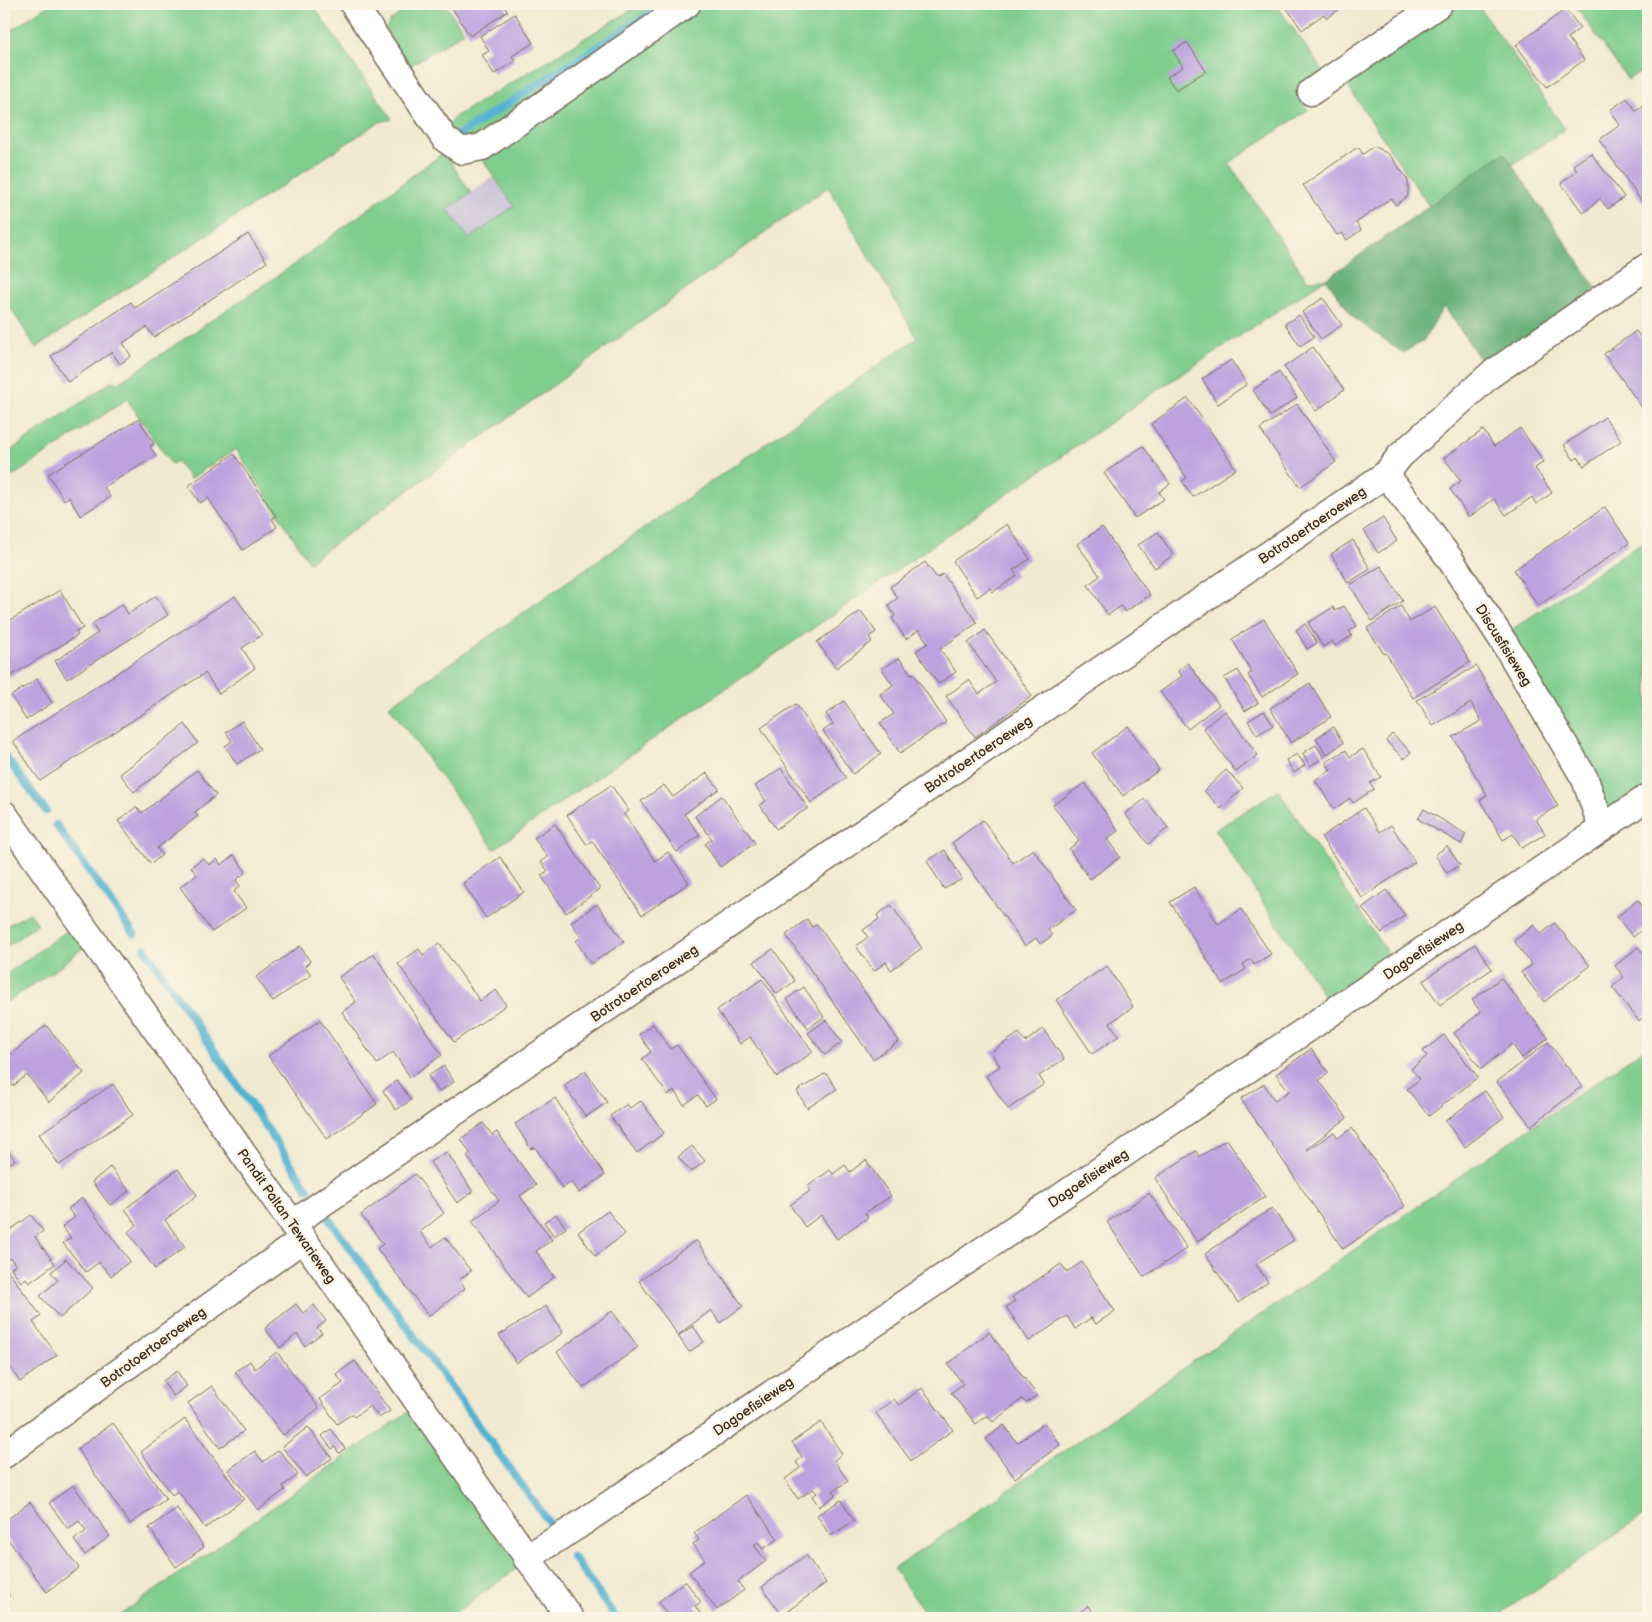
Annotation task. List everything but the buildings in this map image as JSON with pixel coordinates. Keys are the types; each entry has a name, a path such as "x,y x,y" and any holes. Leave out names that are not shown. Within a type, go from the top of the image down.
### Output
{"street":[{"path":"353,4 445,139 462,151 482,147 687,4"},
{"path":"1311,92 1439,4"},
{"name":"Botrotoertoeroeweg","path":"4,1455 298,1231 1386,474 1400,456 1490,375 1648,266"},
{"name":"Discusfisieweg","path":"1386,474 1450,559 1505,644 1585,779 1602,828"},
{"name":"Dagoefisieweg","path":"526,1558 576,1527 1648,797"},
{"name":"Pandit Paltan Tewarieweg","path":"4,814 570,1618"}],"shaded area":[{"path":"493,177 514,207 469,239 448,209"}],"green space":[{"path":"50,4 312,4 392,119 379,122 36,348 4,298 4,35"},
{"path":"412,4 445,4 464,32 408,67 386,30 389,22"},
{"path":"641,4 679,4 467,142 447,125 456,116"},
{"path":"700,4 1276,4 1325,74 1297,95 1308,110 1229,163 1307,280 1326,279 1156,391 494,849 389,706 917,338 828,187 309,562 236,449 190,479 177,461 171,464 127,399 4,482 4,455 114,380 117,384 292,266 444,152 471,193 448,209 469,239 514,206 480,156"},
{"path":"1448,4 1477,4 1565,129 1513,165 1504,153 1429,206 1342,78"},
{"path":"1574,4 1648,4 1648,84 1639,72 1628,80"},
{"path":"1504,153 1597,289 1486,368 1444,306 1423,341 1403,353 1354,318 1326,279"},
{"path":"1648,538 1648,787 1609,808 1598,802 1505,634"},
{"path":"1278,790 1394,963 1330,1005 1215,830"},
{"path":"30,913 38,924 4,949 4,927"},
{"path":"70,930 85,946 61,966 4,1004 4,976"},
{"path":"1648,1046 1648,1513 1494,1618 929,1618 894,1569"},
{"path":"408,1412 520,1566 449,1618 116,1618"}],"waterway":[{"path":"458,135 661,7"},
{"path":"4,755 46,811"},
{"path":"56,825 134,934"},
{"path":"145,949 308,1189"},
{"path":"329,1219 548,1521"},
{"path":"572,1556 616,1618"}]}
